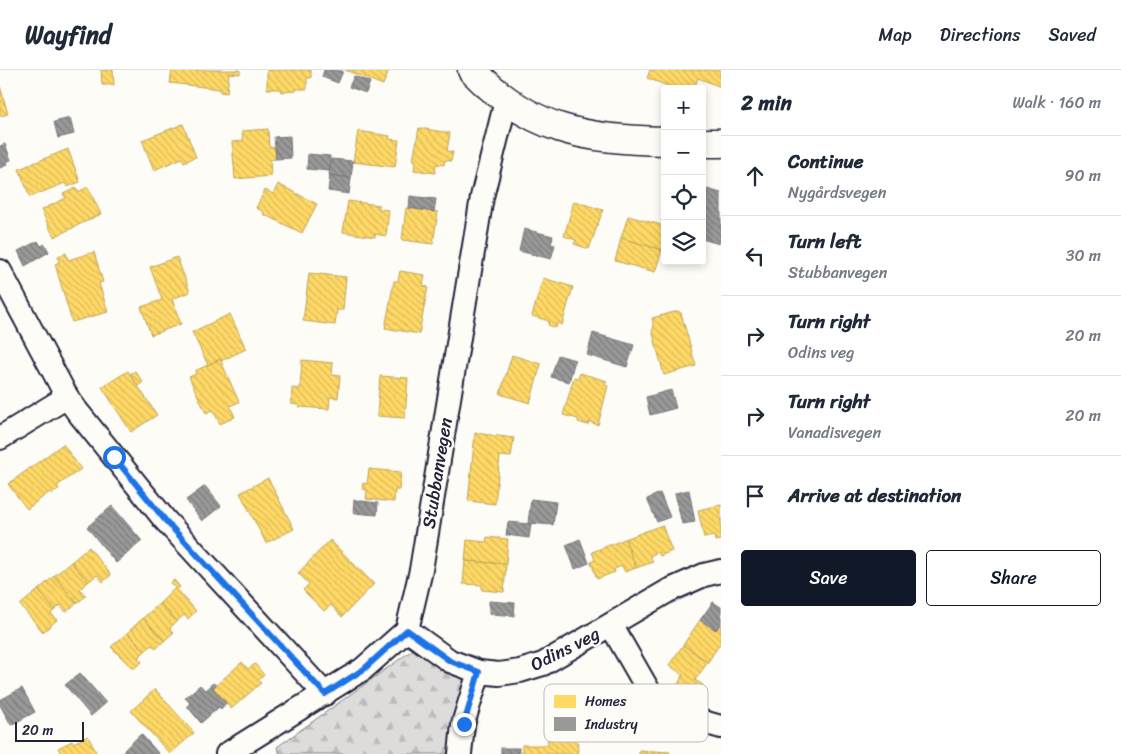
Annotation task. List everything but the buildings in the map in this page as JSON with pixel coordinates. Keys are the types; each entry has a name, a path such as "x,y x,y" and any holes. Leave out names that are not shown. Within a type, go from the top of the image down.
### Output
{"street":[{"path":"472,70 506,101 543,122 586,135 661,141"},
{"name":"Stubbanvegen","path":"407,630 421,570 482,197 506,101"},
{"path":"706,143 721,143"},
{"path":"0,271 67,397 165,520 325,694"},
{"path":"0,438 67,397"},
{"name":"Odins veg","path":"407,630 450,661 479,672 499,674 520,671 543,664 668,591 704,575 721,571"},
{"path":"610,625 645,684"},
{"path":"227,754 364,669 407,630"},
{"path":"460,754 464,724 479,672"},
{"path":"708,723 721,727"}],"green space":[{"path":"414,649 472,684 457,754 280,754 277,747"}],"route":[{"path":"114,457 165,520 325,694 364,669 407,630 450,661 479,672 464,724"}]}
